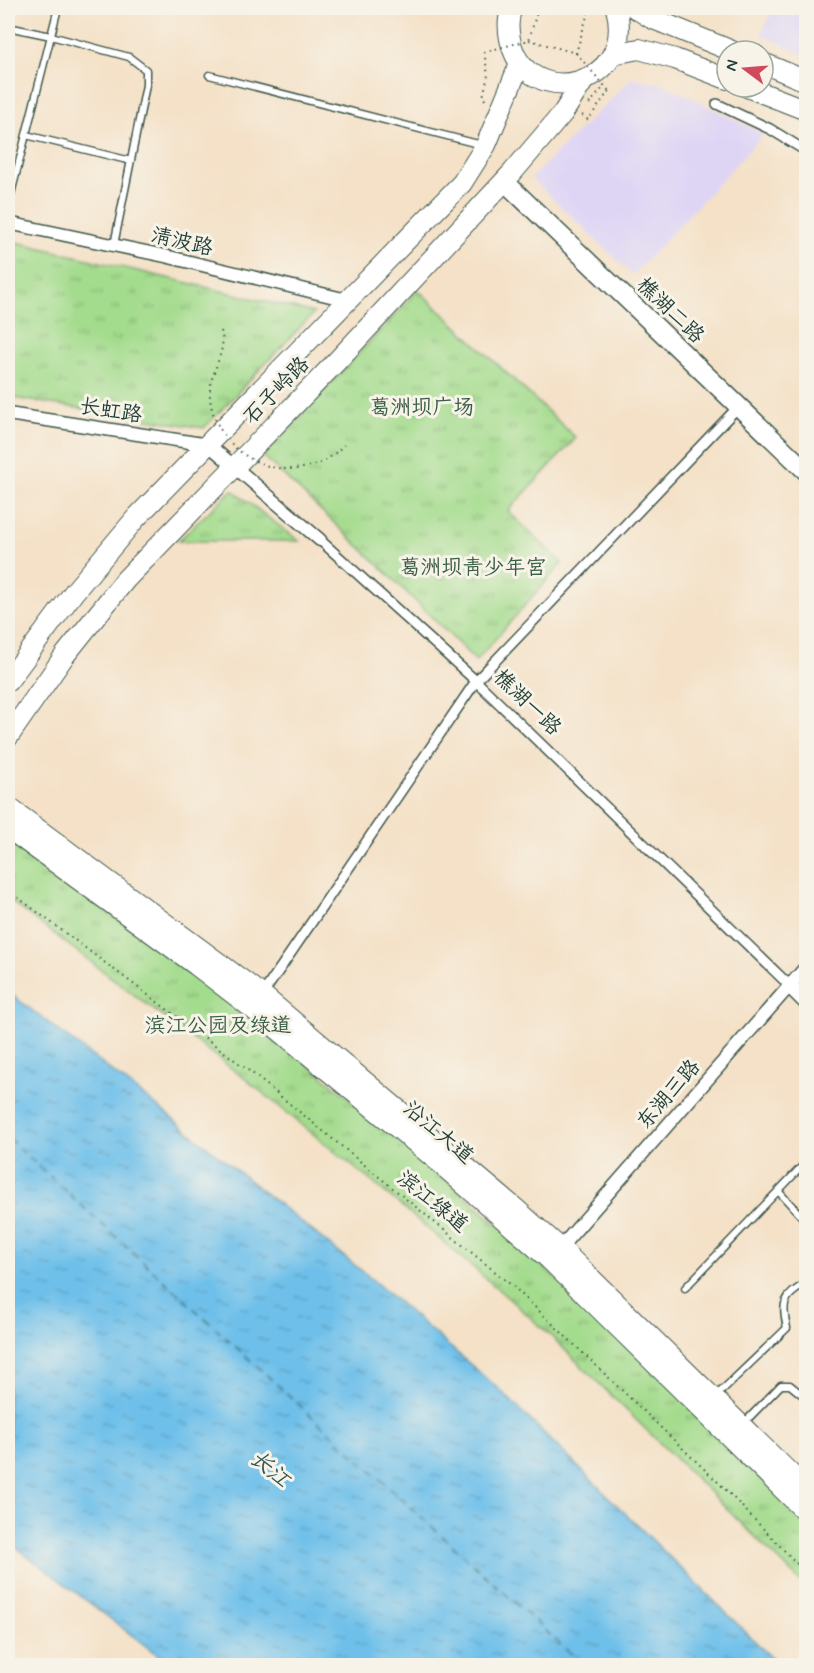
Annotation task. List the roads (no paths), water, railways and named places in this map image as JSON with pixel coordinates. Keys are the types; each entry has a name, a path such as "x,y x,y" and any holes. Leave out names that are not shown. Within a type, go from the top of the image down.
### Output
{"main road":[{"path":"507,9 511,47 520,63 533,75 549,82 567,84 584,80 597,73 610,58 618,38 619,22 615,8"},
{"path":"635,8 651,18 715,44"},
{"path":"610,58 639,49 675,59 715,74"},
{"name":"石子岭路","path":"8,681 74,592 136,518 462,183 486,146 520,63"},
{"path":"775,68 807,81"},
{"name":"石子岭路","path":"8,737 65,655 126,579 337,361 508,177 563,113 584,80"},
{"path":"775,98 807,110"},
{"name":"樵湖二路","path":"508,177 807,471"},
{"name":"樵湖二路","path":"508,177 807,458"},
{"name":"沿江大道","path":"8,807 262,995 560,1248 807,1489"},
{"name":"沿江大道","path":"8,828 243,1001 433,1157 549,1259 807,1512"}],"street":[{"path":"717,104 770,129 807,151"},
{"name":"清波路","path":"8,223 114,245 347,300"},
{"path":"262,995 476,681 739,406"},
{"name":"长虹路","path":"8,414 209,445"},
{"name":"樵湖一路","path":"209,445 320,540 476,681 807,1002"},
{"name":"东湖三路","path":"560,1248 807,967"}],"lane":[{"path":"11,194 58,8"},
{"path":"8,27 129,57 146,70 146,85 114,245"},
{"path":"209,75 486,146"},
{"path":"26,135 131,161"},
{"path":"686,1288 807,1161"},
{"path":"779,1192 807,1221"},
{"path":"713,1399 787,1328 783,1310 789,1294 807,1283"},
{"path":"741,1425 781,1384 790,1386 807,1398"}],"water":[{"name":"长江","path":"8,992 148,1099 367,1275 502,1392 779,1665 171,1665 8,1541"}],"park label":[{"name":"葛洲坝广场","path":"422,407"},
{"name":"葛洲坝青少年宫","path":"473,567"},
{"name":"滨江公园及绿道","path":"218,1025"}]}
